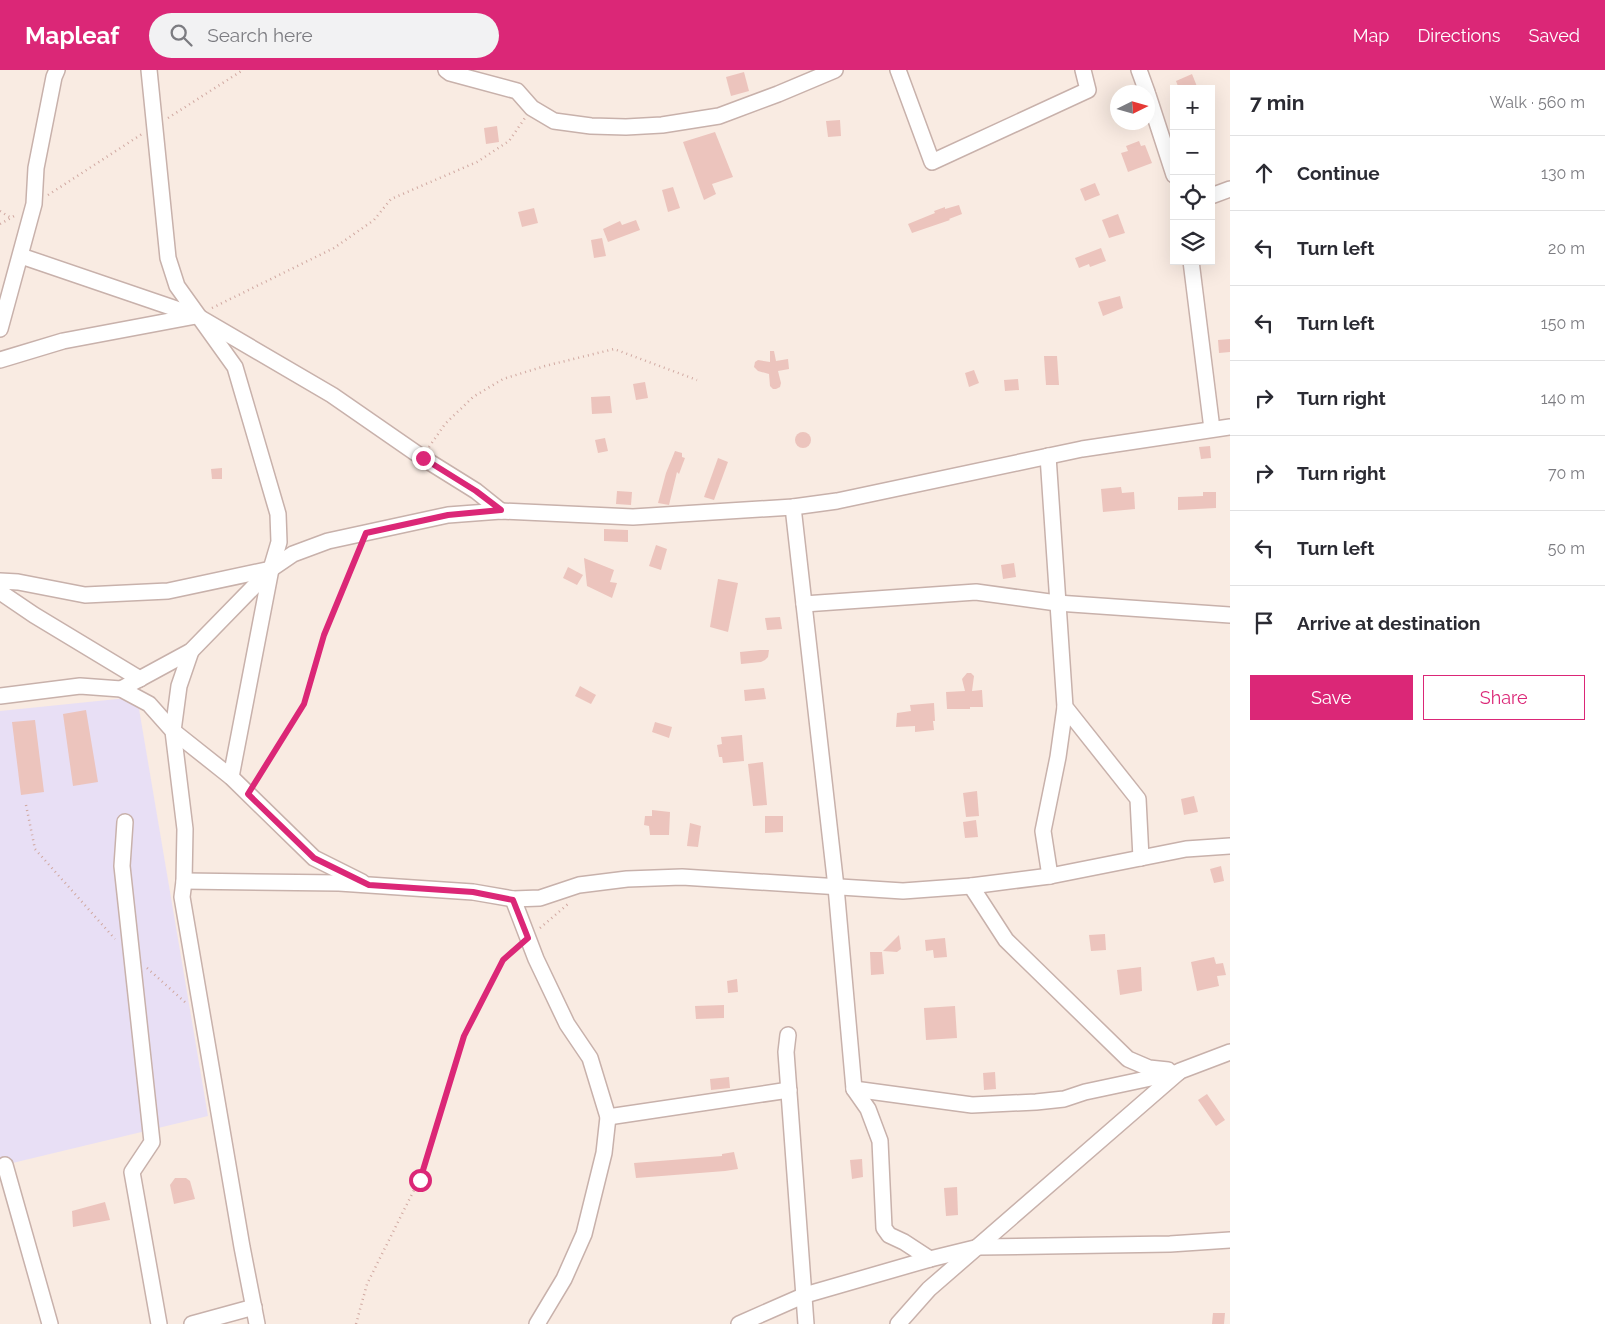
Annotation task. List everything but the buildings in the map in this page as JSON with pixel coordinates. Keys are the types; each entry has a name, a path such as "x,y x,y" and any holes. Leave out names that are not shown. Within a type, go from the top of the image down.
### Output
{"street":[{"path":"0,329 34,204 36,168 57,70"},
{"path":"149,70 168,258 177,286 236,367 278,514 279,542 271,570 231,777"},
{"path":"446,70 450,73 517,91 532,108 554,121 591,126 626,127 719,116 835,70"},
{"path":"898,70 932,162 1088,90 1082,70"},
{"path":"1139,70 1144,85"},
{"path":"1155,118 1170,163"},
{"path":"1215,195 1230,189"},
{"path":"20,256 197,316 332,395 423,458 476,491 501,510"},
{"path":"1192,265 1212,429"},
{"path":"0,360 63,341 197,316"},
{"path":"121,689 191,651 271,570 293,554 328,541 448,515 501,510 633,517 794,507 836,502 1082,449 1230,427"},
{"path":"1048,456 1065,707 1058,758 1043,831 1050,876"},
{"path":"794,507 836,886 854,1089 868,1109 880,1141 884,1228 889,1235 904,1242 930,1259"},
{"path":"0,581 18,582 85,595 168,591 271,570"},
{"path":"0,592 34,615 140,679"},
{"path":"804,604 976,592 1057,603 1230,615"},
{"path":"191,651 179,686 173,731 184,829 184,881 182,897 257,1324"},
{"path":"0,696 80,686 121,689 149,704 173,731 231,777 314,858 369,885"},
{"path":"1065,707 1138,799 1141,858"},
{"path":"125,822 122,866 152,1142 132,1172 159,1324"},
{"path":"184,881 339,883 473,892 513,900 540,898 579,885 627,879 682,877 903,891 971,886 1050,876 1186,849 1230,846"},
{"path":"971,886 1006,940 1128,1059 1148,1068 1180,1072"},
{"path":"513,900 567,1024 590,1058 608,1117 604,1153 584,1234 564,1279 538,1324"},
{"path":"788,1035 786,1052 788,1090 806,1324"},
{"path":"854,1089 972,1105 1036,1102 1064,1099 1085,1092 1180,1072 1230,1052"},
{"path":"898,1324 929,1289 1180,1072"},
{"path":"608,1117 788,1090"},
{"path":"5,1165 50,1324"},
{"path":"739,1324 805,1295 979,1247 1170,1244 1230,1240"},
{"path":"192,1324 254,1307"}],"path":[{"path":"0,224 244,70"},
{"path":"197,316 334,248 374,220 391,199 477,162 509,141 532,108"},
{"path":"0,211 10,218"},
{"path":"423,458 444,424 473,397 503,379 545,366 614,349 697,380"},
{"path":"248,794 304,704 324,635 366,533"},
{"path":"26,805 35,850 122,946 203,1019"},
{"path":"356,1324 367,1284 420,1180 464,1036 503,960 570,903"}],"shaded area":[{"path":"137,697 208,1116 0,1166 0,711"}],"route":[{"path":"420,1180 464,1036 503,960 528,938 513,900 473,892 369,885 314,858 248,794 304,704 324,635 366,533 448,515 501,510 476,491 423,458"}]}
